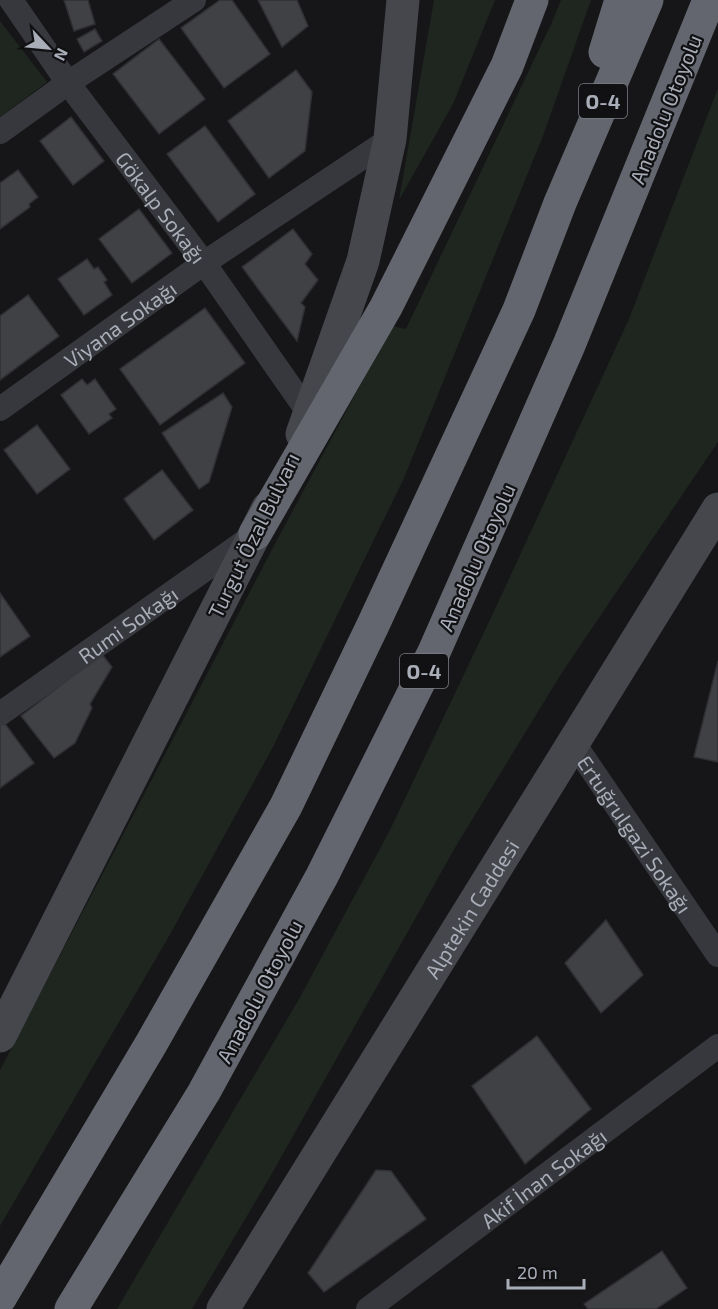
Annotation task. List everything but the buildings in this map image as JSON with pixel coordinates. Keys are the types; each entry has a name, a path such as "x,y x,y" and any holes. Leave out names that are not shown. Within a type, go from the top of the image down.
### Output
{"highway":[{"path":"255,534 386,307 507,66 532,0"},
{"path":"560,203 621,0"},
{"name":"O-4","path":"0,1298 151,1044 286,806 519,310 560,203 647,0"},
{"name":"Anadolu Otoyolu","path":"71,1309 204,1092 322,876 434,652 569,345 709,0"}],"main road":[{"name":"Turgut Özal Bulvarı","path":"0,1036 255,534 310,415 363,261 390,139 400,0"},
{"name":"Alptekin Caddesi","path":"223,1309 718,509"}],"street":[{"name":"Gökalp Sokağı","path":"11,0 68,83 204,263 310,415"},
{"path":"0,132 68,83 194,0"},
{"name":"Viyana Sokağı","path":"0,409 204,263 390,139"},
{"name":"Rumi Sokağı","path":"0,714 255,534"},
{"name":"Ertuğrulgazi Sokağı","path":"573,742 718,955"},
{"name":"Akif İnan Sokağı","path":"368,1309 718,1046"}],"shaded area":[{"path":"434,0 495,0 453,104 399,200"},
{"path":"561,0 591,0 543,136 404,478 273,747 168,938 0,1226 0,1070 277,540 392,326 406,329"},
{"path":"0,21 47,82 0,117"},
{"path":"718,88 718,442 561,674 456,846 270,1177 192,1309 117,1309 299,999 390,830 629,319"}]}
